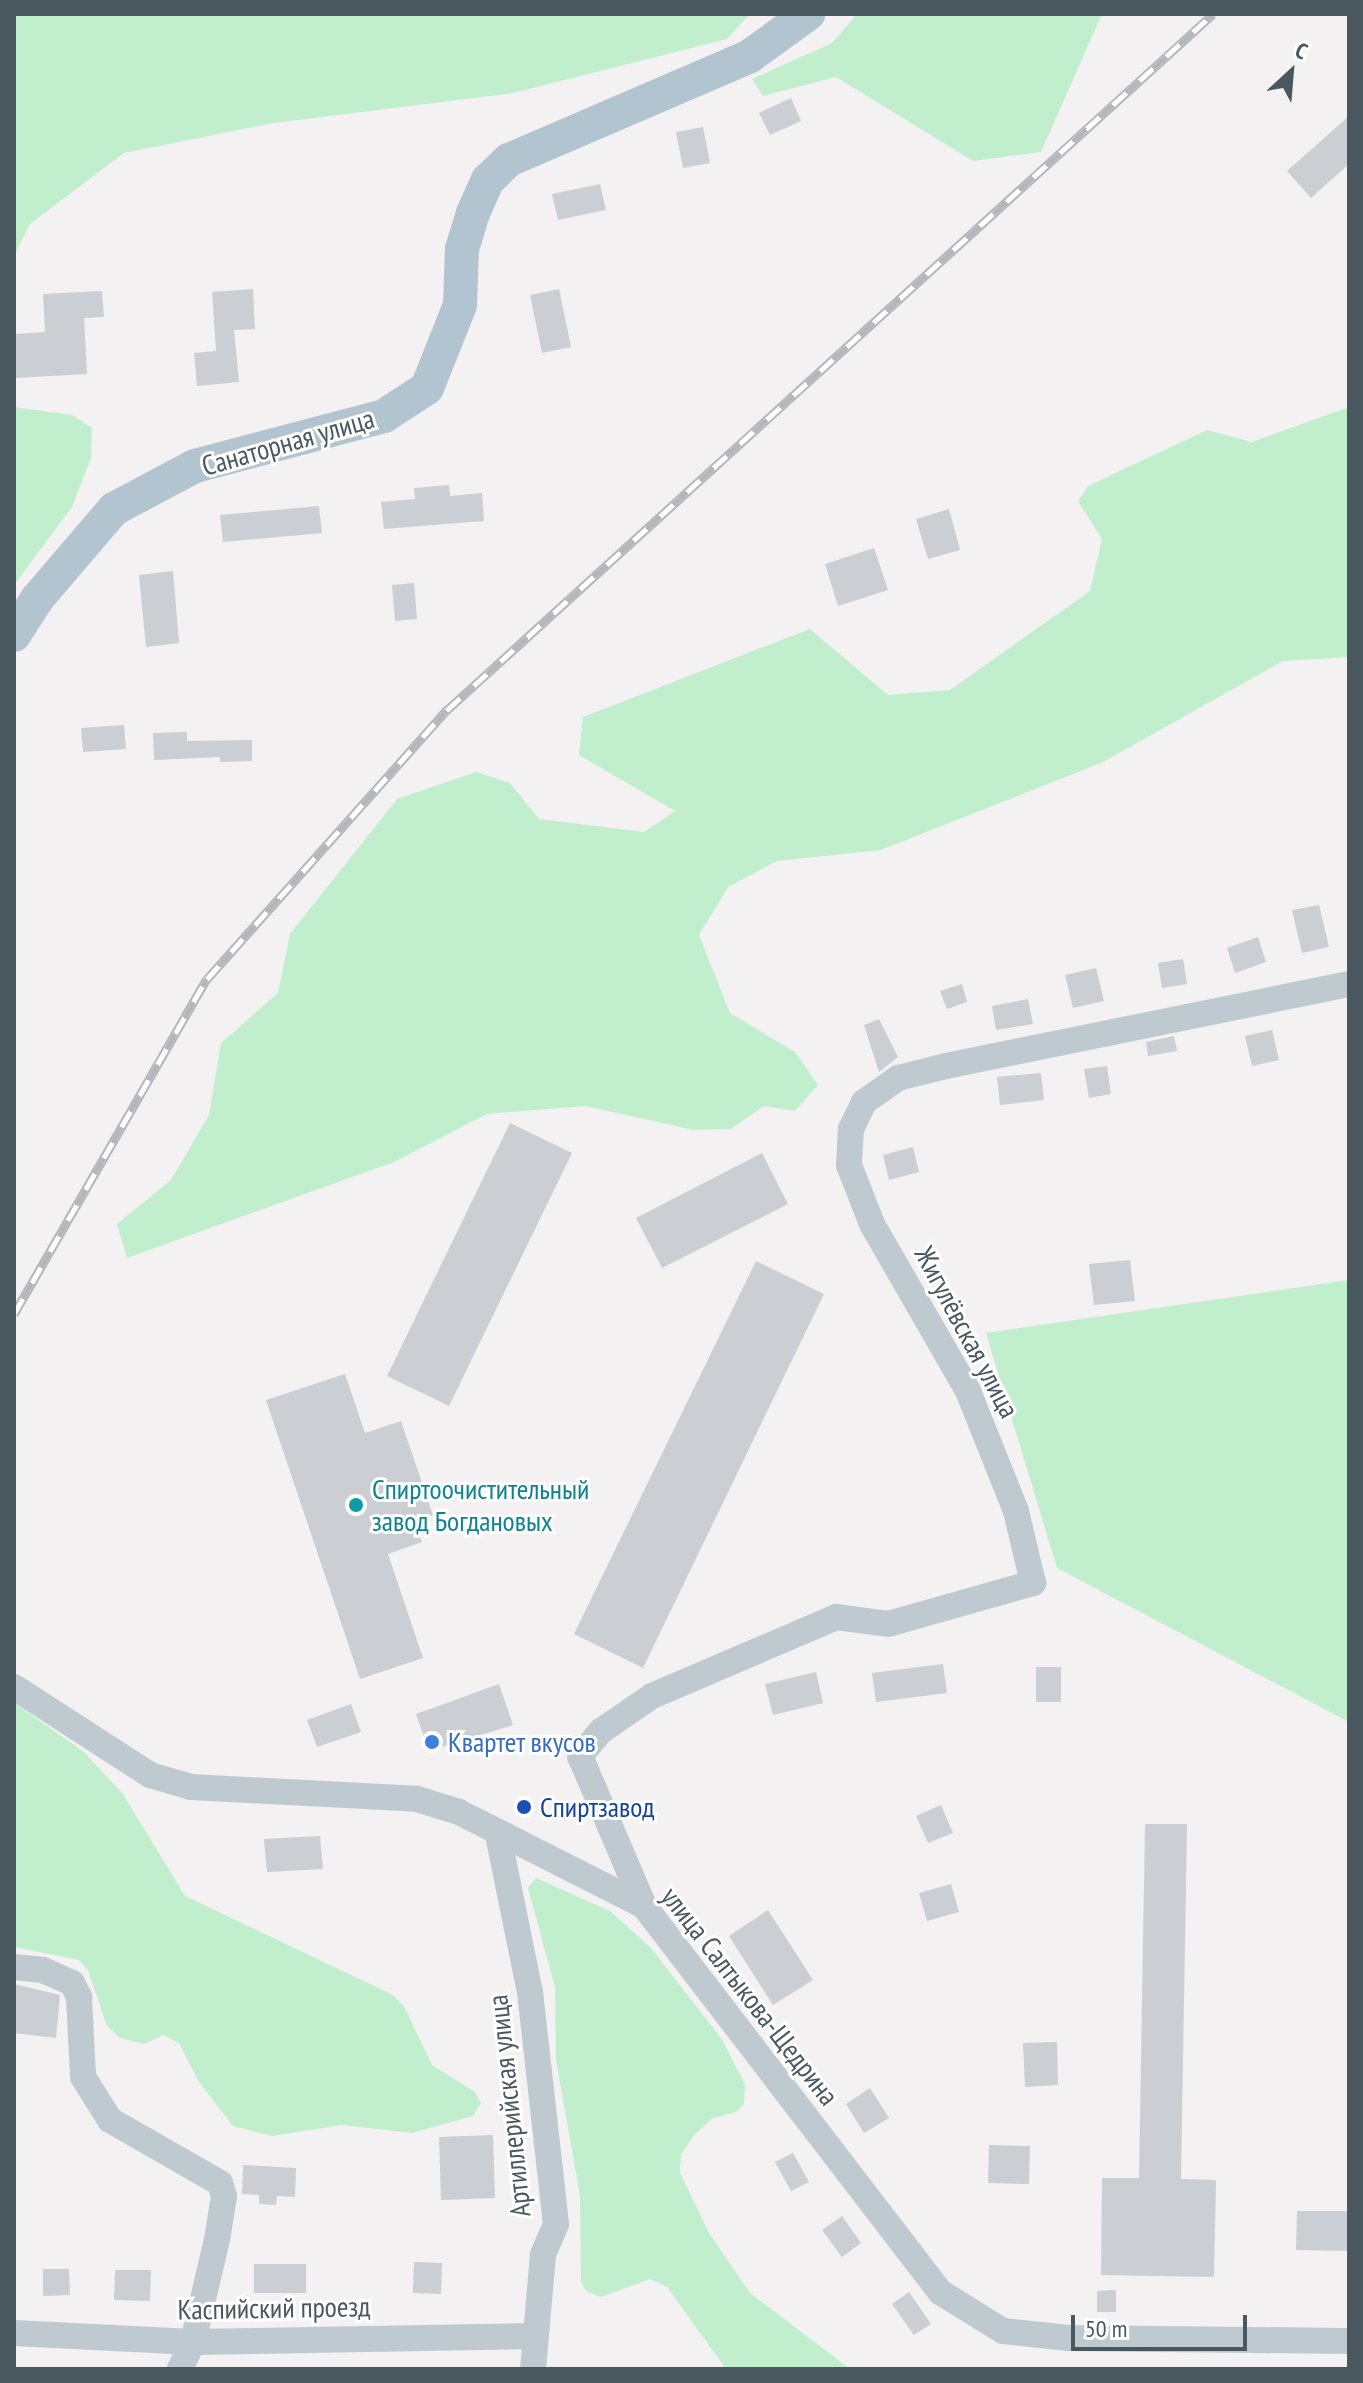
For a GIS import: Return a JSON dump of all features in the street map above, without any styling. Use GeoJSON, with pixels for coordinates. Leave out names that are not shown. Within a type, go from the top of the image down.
{"type":"FeatureCollection","features":[{"type":"Feature","properties":{"kind":"main road","name":"Санаторная улица"},"geometry":{"type":"LineString","coordinates":[[14,635],[37,599],[114,509],[195,466],[384,416],[427,388],[460,305],[462,249],[473,213],[488,180],[509,160],[750,56],[808,14]]}},
{"type":"Feature","properties":{"kind":"street","name":"Жигулёвская улица"},"geometry":{"type":"LineString","coordinates":[[644,1906],[580,1756],[601,1731],[652,1696],[836,1617],[888,1624],[989,1599],[1033,1583],[1016,1511],[968,1391],[872,1224],[849,1165],[851,1129],[864,1102],[898,1078],[946,1066],[1349,984]]}},
{"type":"Feature","properties":{"kind":"street","name":"улица Салтыкова-Щедрина"},"geometry":{"type":"LineString","coordinates":[[14,1687],[150,1775],[191,1787],[417,1799],[459,1812],[498,1835],[644,1906],[940,2292],[970,2314],[1003,2331],[1069,2338],[1349,2341]]}},
{"type":"Feature","properties":{"kind":"street","name":"Артиллерийская улица"},"geometry":{"type":"LineString","coordinates":[[498,1835],[530,1992],[556,2224],[543,2255],[533,2369]]}},
{"type":"Feature","properties":{"kind":"street"},"geometry":{"type":"LineString","coordinates":[[14,1967],[43,1970],[72,1983],[79,1997],[83,2077],[110,2120],[220,2183],[224,2196],[218,2235],[193,2342],[180,2369]]}},
{"type":"Feature","properties":{"kind":"street","name":"Каспийский проезд"},"geometry":{"type":"LineString","coordinates":[[14,2333],[193,2342],[534,2336]]}},
{"type":"Feature","properties":{"kind":"green space"},"geometry":{"type":"Polygon","coordinates":[[[14,14],[750,14],[727,39],[513,93],[274,123],[124,153],[30,224],[14,256],[14,14]]]}},
{"type":"Feature","properties":{"kind":"green space"},"geometry":{"type":"Polygon","coordinates":[[[857,14],[1102,14],[1041,152],[973,161],[836,77],[763,96],[752,79],[832,43],[857,14]]]}},
{"type":"Feature","properties":{"kind":"green space"},"geometry":{"type":"Polygon","coordinates":[[[14,407],[72,415],[92,428],[91,458],[72,507],[14,585],[14,407]]]}},
{"type":"Feature","properties":{"kind":"green space"},"geometry":{"type":"Polygon","coordinates":[[[1349,407],[1349,657],[1283,661],[1101,763],[881,850],[777,861],[728,887],[699,935],[730,1013],[795,1052],[818,1085],[795,1111],[764,1106],[731,1129],[694,1130],[585,1106],[487,1114],[394,1162],[127,1258],[117,1224],[171,1180],[209,1115],[221,1043],[278,993],[290,934],[397,799],[476,772],[510,783],[539,819],[644,832],[675,811],[579,755],[583,717],[810,629],[888,695],[950,690],[1090,591],[1102,539],[1078,501],[1088,486],[1207,430],[1252,442],[1349,407]]]}},
{"type":"Feature","properties":{"kind":"green space"},"geometry":{"type":"Polygon","coordinates":[[[1349,1280],[1349,1722],[1057,1568],[986,1333],[1349,1280]]]}},
{"type":"Feature","properties":{"kind":"green space"},"geometry":{"type":"Polygon","coordinates":[[[14,1703],[83,1751],[123,1794],[185,1896],[393,1995],[404,2006],[432,2065],[475,2092],[481,2103],[473,2116],[412,2133],[342,2125],[272,2136],[233,2126],[199,2082],[179,2043],[164,2035],[144,2044],[120,2038],[107,2026],[88,1970],[79,1960],[14,1947],[14,1703]]]}},
{"type":"Feature","properties":{"kind":"green space"},"geometry":{"type":"Polygon","coordinates":[[[536,1878],[610,1911],[651,1948],[721,2038],[745,2084],[744,2104],[736,2112],[713,2118],[695,2134],[681,2154],[680,2173],[709,2233],[750,2293],[850,2369],[726,2369],[667,2287],[650,2279],[601,2297],[586,2291],[581,2281],[580,2196],[556,2060],[555,1987],[528,1888],[536,1878]]]}},
{"type":"Feature","properties":{"kind":"building"},"geometry":{"type":"Polygon","coordinates":[[[791,98],[801,121],[770,135],[759,113],[791,98]]]}},
{"type":"Feature","properties":{"kind":"building"},"geometry":{"type":"Polygon","coordinates":[[[1349,116],[1349,164],[1311,198],[1287,171],[1349,116]]]}},
{"type":"Feature","properties":{"kind":"building"},"geometry":{"type":"Polygon","coordinates":[[[703,127],[710,163],[683,168],[676,132],[703,127]]]}},
{"type":"Feature","properties":{"kind":"building"},"geometry":{"type":"Polygon","coordinates":[[[600,184],[606,210],[558,220],[552,194],[600,184]]]}},
{"type":"Feature","properties":{"kind":"building"},"geometry":{"type":"Polygon","coordinates":[[[253,289],[255,329],[234,330],[239,382],[197,386],[194,353],[216,351],[212,292],[253,289]]]}},
{"type":"Feature","properties":{"kind":"building"},"geometry":{"type":"Polygon","coordinates":[[[559,289],[571,347],[542,353],[530,295],[559,289]]]}},
{"type":"Feature","properties":{"kind":"building"},"geometry":{"type":"Polygon","coordinates":[[[102,291],[104,317],[84,318],[87,374],[15,378],[14,334],[45,332],[43,294],[102,291]]]}},
{"type":"Feature","properties":{"kind":"building"},"geometry":{"type":"Polygon","coordinates":[[[449,485],[450,496],[482,493],[484,521],[384,529],[381,502],[415,499],[414,488],[449,485]]]}},
{"type":"Feature","properties":{"kind":"building"},"geometry":{"type":"Polygon","coordinates":[[[319,506],[322,533],[223,542],[220,515],[319,506]]]}},
{"type":"Feature","properties":{"kind":"building"},"geometry":{"type":"Polygon","coordinates":[[[949,509],[960,550],[928,559],[916,519],[949,509]]]}},
{"type":"Feature","properties":{"kind":"building"},"geometry":{"type":"Polygon","coordinates":[[[874,548],[888,590],[838,606],[825,564],[874,548]]]}},
{"type":"Feature","properties":{"kind":"building"},"geometry":{"type":"Polygon","coordinates":[[[173,571],[179,643],[146,647],[139,575],[173,571]]]}},
{"type":"Feature","properties":{"kind":"building"},"geometry":{"type":"Polygon","coordinates":[[[414,583],[417,619],[395,621],[392,585],[414,583]]]}},
{"type":"Feature","properties":{"kind":"building"},"geometry":{"type":"Polygon","coordinates":[[[124,725],[126,749],[83,752],[81,728],[124,725]]]}},
{"type":"Feature","properties":{"kind":"building"},"geometry":{"type":"Polygon","coordinates":[[[187,732],[187,741],[252,740],[252,761],[220,762],[220,757],[154,760],[153,733],[187,732]]]}},
{"type":"Feature","properties":{"kind":"building"},"geometry":{"type":"Polygon","coordinates":[[[1319,905],[1329,947],[1302,953],[1292,910],[1319,905]]]}},
{"type":"Feature","properties":{"kind":"building"},"geometry":{"type":"Polygon","coordinates":[[[1258,937],[1266,962],[1235,973],[1227,948],[1258,937]]]}},
{"type":"Feature","properties":{"kind":"building"},"geometry":{"type":"Polygon","coordinates":[[[1183,959],[1187,984],[1162,988],[1158,963],[1183,959]]]}},
{"type":"Feature","properties":{"kind":"building"},"geometry":{"type":"Polygon","coordinates":[[[1096,968],[1104,1001],[1073,1008],[1065,975],[1096,968]]]}},
{"type":"Feature","properties":{"kind":"building"},"geometry":{"type":"Polygon","coordinates":[[[962,984],[967,1002],[947,1009],[940,991],[962,984]]]}},
{"type":"Feature","properties":{"kind":"building"},"geometry":{"type":"Polygon","coordinates":[[[1028,999],[1033,1024],[996,1030],[992,1006],[1028,999]]]}},
{"type":"Feature","properties":{"kind":"building"},"geometry":{"type":"Polygon","coordinates":[[[879,1019],[898,1057],[879,1072],[864,1025],[879,1019]]]}},
{"type":"Feature","properties":{"kind":"building"},"geometry":{"type":"Polygon","coordinates":[[[1272,1030],[1279,1060],[1252,1066],[1245,1036],[1272,1030]]]}},
{"type":"Feature","properties":{"kind":"building"},"geometry":{"type":"Polygon","coordinates":[[[1174,1036],[1177,1051],[1148,1056],[1146,1042],[1174,1036]]]}},
{"type":"Feature","properties":{"kind":"building"},"geometry":{"type":"Polygon","coordinates":[[[1107,1066],[1111,1094],[1089,1098],[1084,1069],[1107,1066]]]}},
{"type":"Feature","properties":{"kind":"building"},"geometry":{"type":"Polygon","coordinates":[[[1041,1073],[1044,1100],[1000,1105],[997,1077],[1041,1073]]]}},
{"type":"Feature","properties":{"kind":"building"},"geometry":{"type":"Polygon","coordinates":[[[510,1123],[572,1153],[449,1406],[387,1376],[510,1123]]]}},
{"type":"Feature","properties":{"kind":"building"},"geometry":{"type":"Polygon","coordinates":[[[913,1147],[919,1172],[889,1180],[883,1155],[913,1147]]]}},
{"type":"Feature","properties":{"kind":"building"},"geometry":{"type":"Polygon","coordinates":[[[762,1153],[788,1204],[662,1268],[636,1218],[762,1153]]]}},
{"type":"Feature","properties":{"kind":"building"},"geometry":{"type":"Polygon","coordinates":[[[1130,1260],[1135,1301],[1094,1305],[1089,1264],[1130,1260]]]}},
{"type":"Feature","properties":{"kind":"building"},"geometry":{"type":"Polygon","coordinates":[[[756,1261],[824,1294],[643,1668],[574,1634],[756,1261]]]}},
{"type":"Feature","properties":{"kind":"building"},"geometry":{"type":"Polygon","coordinates":[[[345,1374],[365,1433],[401,1421],[433,1515],[415,1521],[422,1542],[388,1554],[423,1658],[360,1679],[266,1400],[345,1374]]]}},
{"type":"Feature","properties":{"kind":"building"},"geometry":{"type":"Polygon","coordinates":[[[943,1664],[947,1693],[876,1702],[872,1673],[943,1664]]]}},
{"type":"Feature","properties":{"kind":"building"},"geometry":{"type":"Polygon","coordinates":[[[1036,1667],[1061,1667],[1061,1702],[1036,1702],[1036,1667]]]}},
{"type":"Feature","properties":{"kind":"building"},"geometry":{"type":"Polygon","coordinates":[[[816,1672],[823,1703],[773,1715],[765,1684],[816,1672]]]}},
{"type":"Feature","properties":{"kind":"building"},"geometry":{"type":"Polygon","coordinates":[[[499,1684],[513,1725],[429,1751],[416,1714],[499,1684]]]}},
{"type":"Feature","properties":{"kind":"building"},"geometry":{"type":"Polygon","coordinates":[[[351,1704],[361,1732],[317,1747],[307,1720],[351,1704]]]}},
{"type":"Feature","properties":{"kind":"building"},"geometry":{"type":"Polygon","coordinates":[[[941,1805],[953,1833],[928,1843],[916,1816],[941,1805]]]}},
{"type":"Feature","properties":{"kind":"building"},"geometry":{"type":"Polygon","coordinates":[[[1145,1824],[1187,1824],[1181,2179],[1216,2180],[1214,2277],[1101,2275],[1102,2178],[1139,2178],[1145,1824]]]}},
{"type":"Feature","properties":{"kind":"building"},"geometry":{"type":"Polygon","coordinates":[[[320,1836],[323,1869],[267,1872],[264,1839],[320,1836]]]}},
{"type":"Feature","properties":{"kind":"building"},"geometry":{"type":"Polygon","coordinates":[[[951,1884],[959,1912],[927,1921],[919,1893],[951,1884]]]}},
{"type":"Feature","properties":{"kind":"building"},"geometry":{"type":"Polygon","coordinates":[[[768,1910],[813,1980],[773,2005],[729,1936],[768,1910]]]}},
{"type":"Feature","properties":{"kind":"building"},"geometry":{"type":"Polygon","coordinates":[[[14,1984],[60,1995],[56,2038],[14,2033],[14,1984]]]}},
{"type":"Feature","properties":{"kind":"building"},"geometry":{"type":"Polygon","coordinates":[[[1057,2042],[1058,2085],[1025,2087],[1023,2043],[1057,2042]]]}},
{"type":"Feature","properties":{"kind":"building"},"geometry":{"type":"Polygon","coordinates":[[[870,2088],[889,2118],[864,2133],[846,2104],[870,2088]]]}},
{"type":"Feature","properties":{"kind":"building"},"geometry":{"type":"Polygon","coordinates":[[[493,2135],[495,2198],[441,2200],[439,2137],[493,2135]]]}},
{"type":"Feature","properties":{"kind":"building"},"geometry":{"type":"Polygon","coordinates":[[[989,2145],[1030,2146],[1029,2184],[988,2183],[989,2145]]]}},
{"type":"Feature","properties":{"kind":"building"},"geometry":{"type":"Polygon","coordinates":[[[793,2153],[809,2182],[791,2191],[775,2162],[793,2153]]]}},
{"type":"Feature","properties":{"kind":"building"},"geometry":{"type":"Polygon","coordinates":[[[243,2165],[296,2168],[295,2197],[277,2196],[276,2205],[259,2204],[259,2195],[242,2194],[243,2165]]]}},
{"type":"Feature","properties":{"kind":"building"},"geometry":{"type":"Polygon","coordinates":[[[1297,2211],[1349,2211],[1349,2251],[1296,2250],[1297,2211]]]}},
{"type":"Feature","properties":{"kind":"building"},"geometry":{"type":"Polygon","coordinates":[[[842,2216],[861,2243],[842,2257],[822,2230],[842,2216]]]}},
{"type":"Feature","properties":{"kind":"building"},"geometry":{"type":"Polygon","coordinates":[[[414,2262],[442,2263],[441,2294],[413,2293],[414,2262]]]}},
{"type":"Feature","properties":{"kind":"building"},"geometry":{"type":"Polygon","coordinates":[[[254,2264],[306,2264],[306,2293],[254,2293],[254,2264]]]}},
{"type":"Feature","properties":{"kind":"building"},"geometry":{"type":"Polygon","coordinates":[[[43,2269],[69,2269],[70,2295],[43,2296],[43,2269]]]}},
{"type":"Feature","properties":{"kind":"building"},"geometry":{"type":"Polygon","coordinates":[[[115,2270],[151,2270],[150,2301],[114,2300],[115,2270]]]}},
{"type":"Feature","properties":{"kind":"building"},"geometry":{"type":"Polygon","coordinates":[[[1116,2290],[1116,2312],[1097,2312],[1097,2291],[1116,2290]]]}},
{"type":"Feature","properties":{"kind":"building"},"geometry":{"type":"Polygon","coordinates":[[[909,2292],[931,2324],[914,2335],[892,2304],[909,2292]]]}},
{"type":"Feature","properties":{"kind":"railway"},"geometry":{"type":"LineString","coordinates":[[14,1314],[207,979],[447,710],[1213,14]]}},
{"type":"Feature","properties":{"kind":"place","name":"Спиртоочистительный завод Богдановых"},"geometry":{"type":"Point","coordinates":[356,1505]}},
{"type":"Feature","properties":{"kind":"place","name":"Квартет вкусов"},"geometry":{"type":"Point","coordinates":[432,1742]}},
{"type":"Feature","properties":{"kind":"place","name":"Спиртзавод"},"geometry":{"type":"Point","coordinates":[524,1807]}}]}
